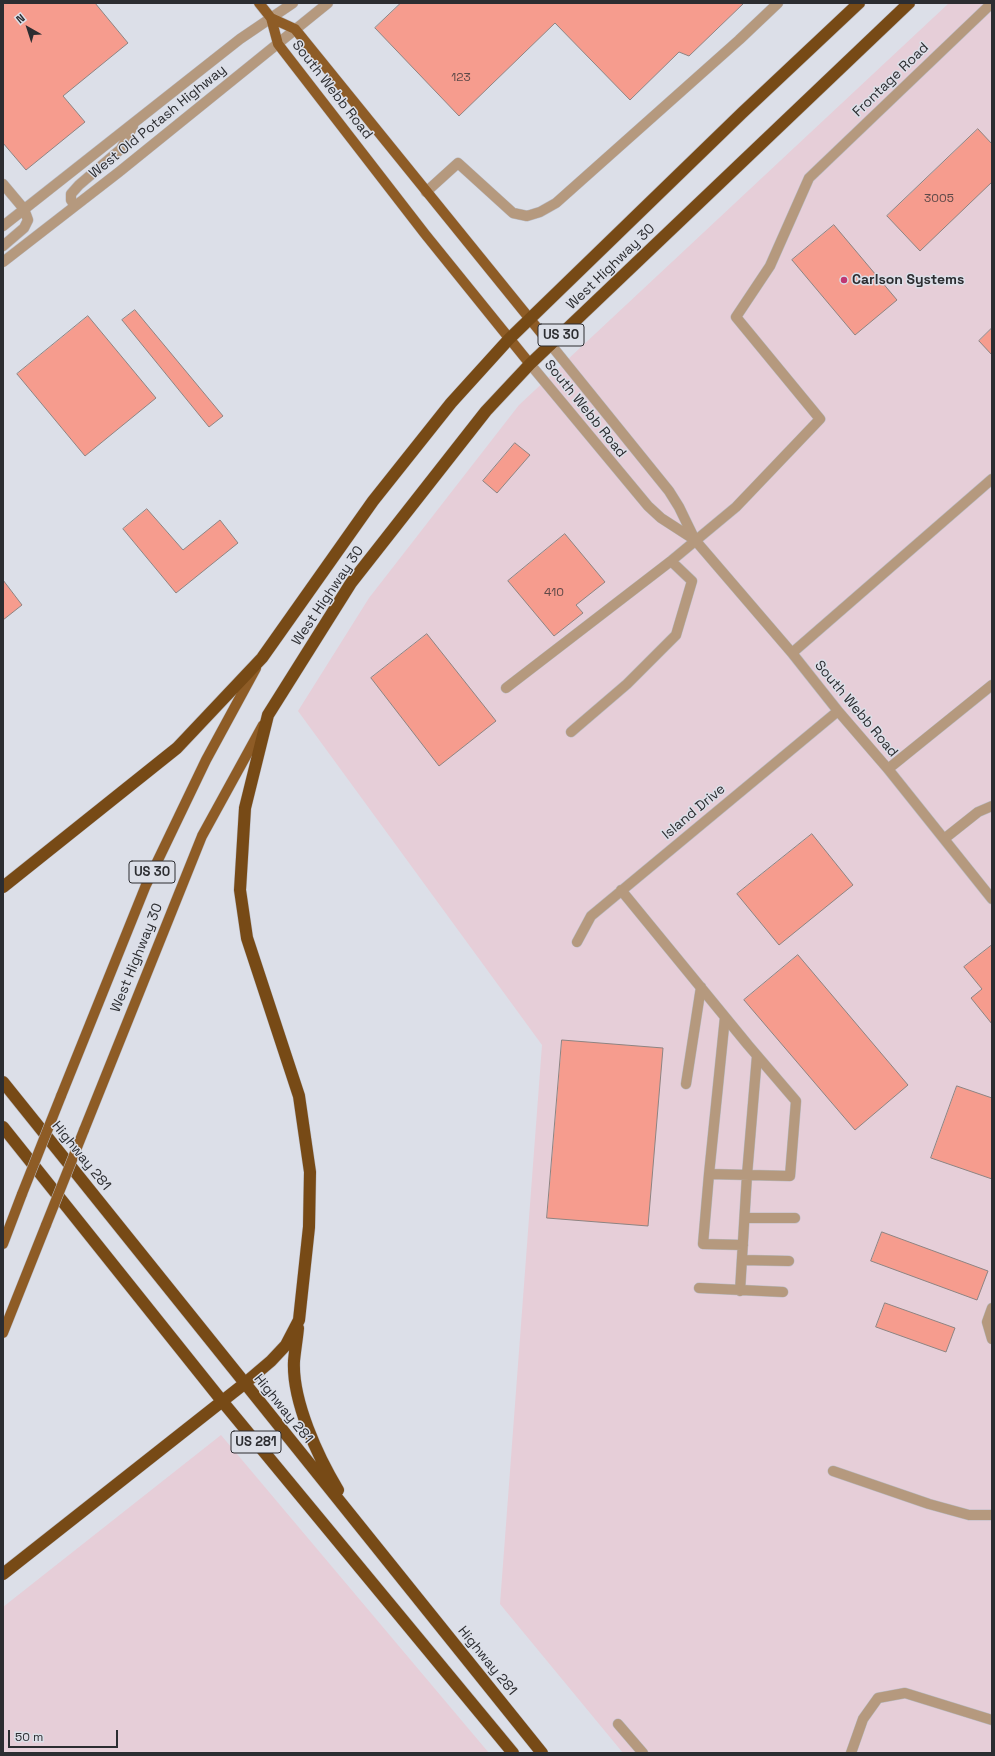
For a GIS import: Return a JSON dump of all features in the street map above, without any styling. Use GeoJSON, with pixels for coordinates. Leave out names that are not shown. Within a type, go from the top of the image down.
{"type":"FeatureCollection","features":[{"type":"Feature","properties":{"kind":"highway","name":"West Highway 30"},"geometry":{"type":"LineString","coordinates":[[262,658],[373,501],[451,403],[509,339],[742,113],[859,3]]}},
{"type":"Feature","properties":{"kind":"highway","name":"West Highway 30"},"geometry":{"type":"LineString","coordinates":[[268,715],[351,583],[486,411],[530,364],[909,3]]}},
{"type":"Feature","properties":{"kind":"highway"},"geometry":{"type":"LineString","coordinates":[[3,887],[177,748],[262,658]]}},
{"type":"Feature","properties":{"kind":"highway"},"geometry":{"type":"LineString","coordinates":[[268,715],[245,808],[240,890],[247,938],[299,1096],[310,1172],[310,1227],[294,1362],[297,1393],[315,1448],[326,1471],[362,1530]]}},
{"type":"Feature","properties":{"kind":"highway"},"geometry":{"type":"LineString","coordinates":[[3,884],[19,874]]}},
{"type":"Feature","properties":{"kind":"highway","name":"Highway 281"},"geometry":{"type":"LineString","coordinates":[[3,1082],[244,1384],[542,1753]]}},
{"type":"Feature","properties":{"kind":"highway","name":"US 281"},"geometry":{"type":"LineString","coordinates":[[3,1127],[222,1401],[513,1753]]}},
{"type":"Feature","properties":{"kind":"highway"},"geometry":{"type":"LineString","coordinates":[[3,1574],[271,1362],[286,1346],[299,1320]]}},
{"type":"Feature","properties":{"kind":"main road"},"geometry":{"type":"LineString","coordinates":[[259,3],[271,18]]}},
{"type":"Feature","properties":{"kind":"main road","name":"South Webb Road"},"geometry":{"type":"LineString","coordinates":[[271,18],[296,29],[551,345]]}},
{"type":"Feature","properties":{"kind":"main road","name":"South Webb Road"},"geometry":{"type":"LineString","coordinates":[[271,18],[278,44],[425,234],[530,364]]}},
{"type":"Feature","properties":{"kind":"main road","name":"West Highway 30"},"geometry":{"type":"LineString","coordinates":[[3,1244],[146,885],[206,760],[262,658]]}},
{"type":"Feature","properties":{"kind":"main road","name":"West Highway 30"},"geometry":{"type":"LineString","coordinates":[[3,1333],[202,836],[268,715]]}},
{"type":"Feature","properties":{"kind":"street","name":"West Old Potash Highway"},"geometry":{"type":"LineString","coordinates":[[3,226],[240,39],[293,3]]}},
{"type":"Feature","properties":{"kind":"street","name":"West Old Potash Highway"},"geometry":{"type":"LineString","coordinates":[[3,262],[328,3]]}},
{"type":"Feature","properties":{"kind":"street"},"geometry":{"type":"LineString","coordinates":[[426,192],[458,164],[513,213],[527,216],[540,212],[556,203],[739,40],[778,3]]}},
{"type":"Feature","properties":{"kind":"street","name":"Frontage Road"},"geometry":{"type":"LineString","coordinates":[[695,540],[736,507],[820,419],[736,317],[770,266],[809,178],[992,3]]}},
{"type":"Feature","properties":{"kind":"street"},"geometry":{"type":"LineString","coordinates":[[75,206],[71,200],[71,194],[79,185],[121,149],[135,122]]}},
{"type":"Feature","properties":{"kind":"street"},"geometry":{"type":"LineString","coordinates":[[3,184],[24,209],[28,220],[24,228],[3,246]]}},
{"type":"Feature","properties":{"kind":"street","name":"South Webb Road"},"geometry":{"type":"LineString","coordinates":[[551,345],[669,491],[679,507],[695,540],[792,653],[992,898]]}},
{"type":"Feature","properties":{"kind":"street","name":"South Webb Road"},"geometry":{"type":"LineString","coordinates":[[530,364],[648,506],[661,518],[695,540]]}},
{"type":"Feature","properties":{"kind":"street"},"geometry":{"type":"LineString","coordinates":[[792,653],[992,479]]}},
{"type":"Feature","properties":{"kind":"street"},"geometry":{"type":"LineString","coordinates":[[506,688],[671,561],[695,540]]}},
{"type":"Feature","properties":{"kind":"street"},"geometry":{"type":"LineString","coordinates":[[570,732],[628,684],[676,635],[692,580],[671,561]]}},
{"type":"Feature","properties":{"kind":"street"},"geometry":{"type":"LineString","coordinates":[[888,769],[992,684]]}},
{"type":"Feature","properties":{"kind":"street","name":"Island Drive"},"geometry":{"type":"LineString","coordinates":[[577,942],[590,916],[838,711]]}},
{"type":"Feature","properties":{"kind":"street"},"geometry":{"type":"LineString","coordinates":[[944,839],[978,812],[992,806]]}},
{"type":"Feature","properties":{"kind":"street"},"geometry":{"type":"LineString","coordinates":[[622,890],[757,1056],[796,1101],[790,1176],[708,1174]]}},
{"type":"Feature","properties":{"kind":"street"},"geometry":{"type":"LineString","coordinates":[[686,1084],[701,987]]}},
{"type":"Feature","properties":{"kind":"street"},"geometry":{"type":"LineString","coordinates":[[725,1017],[708,1174],[703,1244],[743,1245]]}},
{"type":"Feature","properties":{"kind":"street"},"geometry":{"type":"LineString","coordinates":[[740,1291],[747,1175],[757,1056]]}},
{"type":"Feature","properties":{"kind":"street"},"geometry":{"type":"LineString","coordinates":[[744,1218],[795,1218]]}},
{"type":"Feature","properties":{"kind":"street"},"geometry":{"type":"LineString","coordinates":[[742,1260],[790,1262]]}},
{"type":"Feature","properties":{"kind":"street"},"geometry":{"type":"LineString","coordinates":[[699,1288],[783,1292]]}},
{"type":"Feature","properties":{"kind":"street"},"geometry":{"type":"LineString","coordinates":[[992,1308],[987,1322],[992,1339]]}},
{"type":"Feature","properties":{"kind":"street"},"geometry":{"type":"LineString","coordinates":[[833,1471],[929,1504],[969,1515],[992,1516]]}},
{"type":"Feature","properties":{"kind":"street"},"geometry":{"type":"LineString","coordinates":[[851,1753],[863,1718],[878,1698],[905,1693],[992,1720]]}},
{"type":"Feature","properties":{"kind":"street"},"geometry":{"type":"LineString","coordinates":[[618,1724],[643,1753]]}},
{"type":"Feature","properties":{"kind":"shaded area"},"geometry":{"type":"Polygon","coordinates":[[[949,3],[992,3],[992,1753],[623,1753],[500,1604],[542,1045],[298,711],[369,598],[519,405],[949,3]]]}},
{"type":"Feature","properties":{"kind":"shaded area"},"geometry":{"type":"Polygon","coordinates":[[[221,1435],[489,1753],[3,1753],[3,1607],[221,1435]]]}},
{"type":"Feature","properties":{"kind":"building"},"geometry":{"type":"Polygon","coordinates":[[[3,3],[95,3],[128,43],[63,96],[85,122],[26,170],[3,143],[3,3]]]}},
{"type":"Feature","properties":{"kind":"building"},"geometry":{"type":"Polygon","coordinates":[[[401,3],[744,3],[689,56],[679,52],[630,100],[555,23],[459,116],[375,28],[401,3]]]}},
{"type":"Feature","properties":{"kind":"building"},"geometry":{"type":"Polygon","coordinates":[[[978,129],[992,144],[992,182],[920,251],[887,216],[978,129]]]}},
{"type":"Feature","properties":{"kind":"building","name":"Carlson Systems"},"geometry":{"type":"Polygon","coordinates":[[[834,225],[897,300],[855,335],[792,260],[834,225]]]}},
{"type":"Feature","properties":{"kind":"building"},"geometry":{"type":"Polygon","coordinates":[[[135,310],[223,416],[209,427],[122,320],[135,310]]]}},
{"type":"Feature","properties":{"kind":"building"},"geometry":{"type":"Polygon","coordinates":[[[88,316],[156,398],[85,456],[17,374],[88,316]]]}},
{"type":"Feature","properties":{"kind":"building"},"geometry":{"type":"Polygon","coordinates":[[[992,328],[992,355],[979,341],[992,328]]]}},
{"type":"Feature","properties":{"kind":"building"},"geometry":{"type":"Polygon","coordinates":[[[515,443],[530,455],[497,493],[483,481],[515,443]]]}},
{"type":"Feature","properties":{"kind":"building"},"geometry":{"type":"Polygon","coordinates":[[[147,509],[183,550],[220,520],[238,543],[176,593],[123,529],[147,509]]]}},
{"type":"Feature","properties":{"kind":"building"},"geometry":{"type":"Polygon","coordinates":[[[565,534],[605,582],[576,605],[583,613],[554,636],[508,581],[565,534]]]}},
{"type":"Feature","properties":{"kind":"building"},"geometry":{"type":"Polygon","coordinates":[[[3,580],[22,605],[3,620],[3,580]]]}},
{"type":"Feature","properties":{"kind":"building"},"geometry":{"type":"Polygon","coordinates":[[[427,634],[496,721],[439,766],[371,678],[427,634]]]}},
{"type":"Feature","properties":{"kind":"building"},"geometry":{"type":"Polygon","coordinates":[[[812,834],[853,885],[779,945],[737,894],[812,834]]]}},
{"type":"Feature","properties":{"kind":"building"},"geometry":{"type":"Polygon","coordinates":[[[992,945],[992,1024],[971,998],[982,989],[964,967],[992,945]]]}},
{"type":"Feature","properties":{"kind":"building"},"geometry":{"type":"Polygon","coordinates":[[[798,955],[908,1085],[855,1130],[744,1000],[798,955]]]}},
{"type":"Feature","properties":{"kind":"building"},"geometry":{"type":"Polygon","coordinates":[[[562,1040],[663,1048],[648,1226],[547,1218],[562,1040]]]}},
{"type":"Feature","properties":{"kind":"building"},"geometry":{"type":"Polygon","coordinates":[[[957,1086],[992,1098],[992,1179],[931,1158],[957,1086]]]}},
{"type":"Feature","properties":{"kind":"building"},"geometry":{"type":"Polygon","coordinates":[[[882,1232],[988,1271],[977,1300],[871,1261],[882,1232]]]}},
{"type":"Feature","properties":{"kind":"building"},"geometry":{"type":"Polygon","coordinates":[[[885,1303],[955,1328],[946,1352],[876,1327],[885,1303]]]}},
{"type":"Feature","properties":{"kind":"place","name":"Carlson Systems"},"geometry":{"type":"Point","coordinates":[844,280]}}]}
